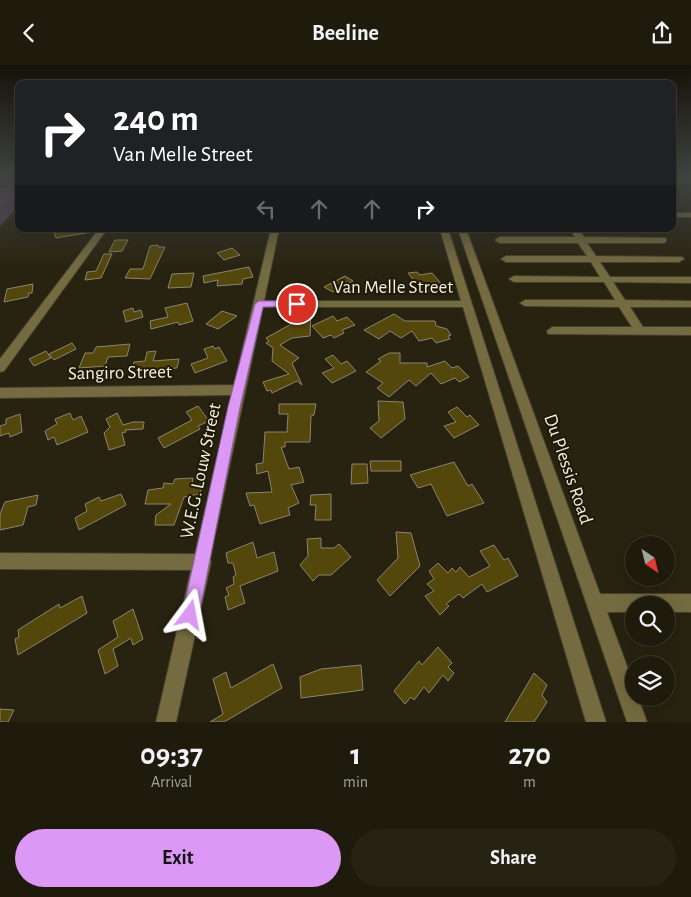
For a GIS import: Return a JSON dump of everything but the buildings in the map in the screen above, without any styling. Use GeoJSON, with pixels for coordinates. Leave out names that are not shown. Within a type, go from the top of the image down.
{"type":"FeatureCollection","features":[{"type":"Feature","properties":{"kind":"street"},"geometry":{"type":"LineString","coordinates":[[676,215],[691,215]]}},
{"type":"Feature","properties":{"kind":"street"},"geometry":{"type":"LineString","coordinates":[[0,368],[101,232]]}},
{"type":"Feature","properties":{"kind":"street","name":"W.E.G. Louw Street"},"geometry":{"type":"LineString","coordinates":[[166,722],[203,562],[274,232]]}},
{"type":"Feature","properties":{"kind":"street"},"geometry":{"type":"LineString","coordinates":[[445,232],[596,722]]}},
{"type":"Feature","properties":{"kind":"street","name":"Du Plessis Road"},"geometry":{"type":"LineString","coordinates":[[463,232],[637,722]]}},
{"type":"Feature","properties":{"kind":"street"},"geometry":{"type":"LineString","coordinates":[[576,232],[640,331]]}},
{"type":"Feature","properties":{"kind":"street"},"geometry":{"type":"LineString","coordinates":[[499,240],[663,240]]}},
{"type":"Feature","properties":{"kind":"street"},"geometry":{"type":"LineString","coordinates":[[506,259],[679,259]]}},
{"type":"Feature","properties":{"kind":"street"},"geometry":{"type":"LineString","coordinates":[[514,279],[691,280]]}},
{"type":"Feature","properties":{"kind":"street"},"geometry":{"type":"LineString","coordinates":[[525,303],[691,304]]}},
{"type":"Feature","properties":{"kind":"street","name":"Van Melle Street"},"geometry":{"type":"LineString","coordinates":[[259,304],[466,304]]}},
{"type":"Feature","properties":{"kind":"street"},"geometry":{"type":"LineString","coordinates":[[552,331],[691,331]]}},
{"type":"Feature","properties":{"kind":"street","name":"Sangiro Street"},"geometry":{"type":"LineString","coordinates":[[0,393],[240,390]]}},
{"type":"Feature","properties":{"kind":"street"},"geometry":{"type":"LineString","coordinates":[[0,561],[203,562]]}},
{"type":"Feature","properties":{"kind":"street"},"geometry":{"type":"LineString","coordinates":[[595,603],[691,603]]}},
{"type":"Feature","properties":{"kind":"shaded area"},"geometry":{"type":"Polygon","coordinates":[[[0,208],[15,208],[15,210],[0,226],[0,208]]]}},
{"type":"Feature","properties":{"kind":"route"},"geometry":{"type":"LineString","coordinates":[[190,615],[203,562],[234,407],[240,390],[259,304],[297,304]]}}]}
